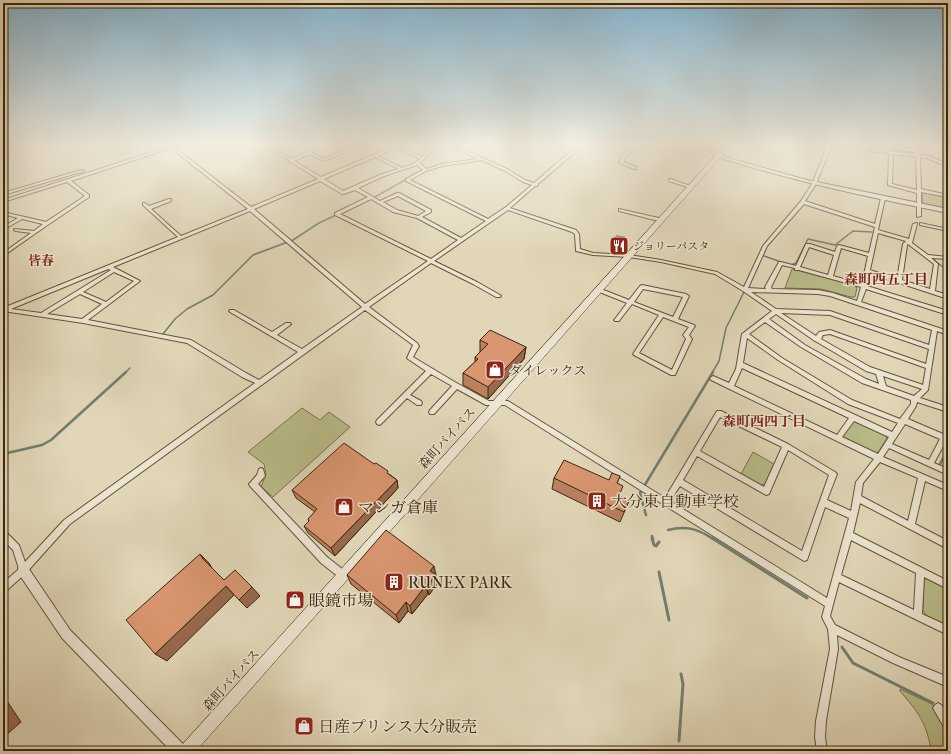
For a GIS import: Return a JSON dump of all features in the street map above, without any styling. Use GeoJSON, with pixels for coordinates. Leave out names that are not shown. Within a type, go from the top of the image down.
{"type":"FeatureCollection","features":[{"type":"Feature","properties":{"kind":"main road","name":"森町バイパス"},"geometry":{"type":"LineString","coordinates":[[186,751],[628,256],[699,179]]}},
{"type":"Feature","properties":{"kind":"street"},"geometry":{"type":"LineString","coordinates":[[3,194],[53,179]]}},
{"type":"Feature","properties":{"kind":"street"},"geometry":{"type":"LineString","coordinates":[[3,201],[73,179]]}},
{"type":"Feature","properties":{"kind":"street"},"geometry":{"type":"LineString","coordinates":[[213,179],[365,307],[415,344],[416,346],[410,358],[456,386],[490,404],[506,403],[829,604]]}},
{"type":"Feature","properties":{"kind":"street"},"geometry":{"type":"LineString","coordinates":[[4,310],[321,180],[343,193],[377,179]]}},
{"type":"Feature","properties":{"kind":"street"},"geometry":{"type":"LineString","coordinates":[[408,179],[407,180],[489,221]]}},
{"type":"Feature","properties":{"kind":"street"},"geometry":{"type":"LineString","coordinates":[[521,179],[536,185]]}},
{"type":"Feature","properties":{"kind":"street"},"geometry":{"type":"LineString","coordinates":[[3,588],[23,570],[67,522],[365,307],[508,208],[542,179]]}},
{"type":"Feature","properties":{"kind":"street"},"geometry":{"type":"LineString","coordinates":[[796,179],[948,211]]}},
{"type":"Feature","properties":{"kind":"street"},"geometry":{"type":"LineString","coordinates":[[745,290],[765,246],[804,202],[816,179]]}},
{"type":"Feature","properties":{"kind":"street"},"geometry":{"type":"LineString","coordinates":[[890,179],[890,185],[948,196]]}},
{"type":"Feature","properties":{"kind":"street"},"geometry":{"type":"LineString","coordinates":[[919,179],[919,216]]}},
{"type":"Feature","properties":{"kind":"street"},"geometry":{"type":"LineString","coordinates":[[670,180],[691,187]]}},
{"type":"Feature","properties":{"kind":"street"},"geometry":{"type":"LineString","coordinates":[[3,255],[88,196],[68,181]]}},
{"type":"Feature","properties":{"kind":"street"},"geometry":{"type":"LineString","coordinates":[[355,188],[395,211],[419,217],[462,240]]}},
{"type":"Feature","properties":{"kind":"street"},"geometry":{"type":"LineString","coordinates":[[380,202],[398,194],[429,211],[419,217]]}},
{"type":"Feature","properties":{"kind":"street"},"geometry":{"type":"LineString","coordinates":[[371,197],[337,214],[498,296]]}},
{"type":"Feature","properties":{"kind":"street"},"geometry":{"type":"LineString","coordinates":[[858,302],[871,255],[883,198]]}},
{"type":"Feature","properties":{"kind":"street"},"geometry":{"type":"LineString","coordinates":[[148,208],[170,200]]}},
{"type":"Feature","properties":{"kind":"street"},"geometry":{"type":"LineString","coordinates":[[804,202],[910,241],[912,246],[936,264],[932,292]]}},
{"type":"Feature","properties":{"kind":"street"},"geometry":{"type":"LineString","coordinates":[[144,204],[180,238]]}},
{"type":"Feature","properties":{"kind":"street"},"geometry":{"type":"LineString","coordinates":[[508,208],[574,231],[577,234],[578,250],[580,251],[593,254],[628,256],[661,261],[717,273],[745,290],[817,340],[868,368],[925,388]]}},
{"type":"Feature","properties":{"kind":"street"},"geometry":{"type":"LineString","coordinates":[[621,210],[661,220]]}},
{"type":"Feature","properties":{"kind":"street"},"geometry":{"type":"LineString","coordinates":[[3,213],[47,223]]}},
{"type":"Feature","properties":{"kind":"street"},"geometry":{"type":"LineString","coordinates":[[3,229],[20,218]]}},
{"type":"Feature","properties":{"kind":"street"},"geometry":{"type":"LineString","coordinates":[[899,281],[905,244],[910,241],[916,224]]}},
{"type":"Feature","properties":{"kind":"street"},"geometry":{"type":"LineString","coordinates":[[922,224],[948,230]]}},
{"type":"Feature","properties":{"kind":"street"},"geometry":{"type":"LineString","coordinates":[[16,230],[35,232]]}},
{"type":"Feature","properties":{"kind":"street"},"geometry":{"type":"LineString","coordinates":[[797,269],[808,245],[836,254]]}},
{"type":"Feature","properties":{"kind":"street"},"geometry":{"type":"LineString","coordinates":[[830,277],[839,246],[871,255]]}},
{"type":"Feature","properties":{"kind":"street"},"geometry":{"type":"LineString","coordinates":[[929,256],[948,258]]}},
{"type":"Feature","properties":{"kind":"street"},"geometry":{"type":"LineString","coordinates":[[770,291],[768,286],[781,264],[863,286],[948,314]]}},
{"type":"Feature","properties":{"kind":"street"},"geometry":{"type":"LineString","coordinates":[[83,321],[138,281],[108,267]]}},
{"type":"Feature","properties":{"kind":"street"},"geometry":{"type":"LineString","coordinates":[[42,315],[114,270]]}},
{"type":"Feature","properties":{"kind":"street"},"geometry":{"type":"LineString","coordinates":[[867,271],[948,297]]}},
{"type":"Feature","properties":{"kind":"street"},"geometry":{"type":"LineString","coordinates":[[617,320],[642,287],[686,296],[675,319]]}},
{"type":"Feature","properties":{"kind":"street"},"geometry":{"type":"LineString","coordinates":[[599,290],[631,302],[675,319],[692,326],[686,335],[689,339],[673,372],[636,354],[662,314]]}},
{"type":"Feature","properties":{"kind":"street"},"geometry":{"type":"LineString","coordinates":[[745,290],[821,292],[858,302],[948,333]]}},
{"type":"Feature","properties":{"kind":"street"},"geometry":{"type":"LineString","coordinates":[[80,292],[106,304]]}},
{"type":"Feature","properties":{"kind":"street"},"geometry":{"type":"LineString","coordinates":[[4,310],[83,321],[189,341],[244,375],[260,383]]}},
{"type":"Feature","properties":{"kind":"street"},"geometry":{"type":"LineString","coordinates":[[232,311],[302,352]]}},
{"type":"Feature","properties":{"kind":"street"},"geometry":{"type":"LineString","coordinates":[[731,386],[740,364],[745,334],[776,312],[830,313],[932,348]]}},
{"type":"Feature","properties":{"kind":"street"},"geometry":{"type":"LineString","coordinates":[[765,320],[821,356],[864,381],[948,410]]}},
{"type":"Feature","properties":{"kind":"street"},"geometry":{"type":"LineString","coordinates":[[272,335],[288,324]]}},
{"type":"Feature","properties":{"kind":"street"},"geometry":{"type":"LineString","coordinates":[[822,751],[820,737],[834,649],[832,628],[826,617],[854,516],[860,482],[880,458],[914,404],[914,399],[925,388],[935,328]]}},
{"type":"Feature","properties":{"kind":"street"},"geometry":{"type":"LineString","coordinates":[[817,340],[821,333],[830,332],[928,367]]}},
{"type":"Feature","properties":{"kind":"street"},"geometry":{"type":"LineString","coordinates":[[745,334],[780,359],[850,402],[903,421],[944,438]]}},
{"type":"Feature","properties":{"kind":"street"},"geometry":{"type":"LineString","coordinates":[[740,364],[894,436]]}},
{"type":"Feature","properties":{"kind":"street"},"geometry":{"type":"LineString","coordinates":[[379,422],[431,370]]}},
{"type":"Feature","properties":{"kind":"street"},"geometry":{"type":"LineString","coordinates":[[878,372],[884,388]]}},
{"type":"Feature","properties":{"kind":"street"},"geometry":{"type":"LineString","coordinates":[[713,378],[880,458],[948,488]]}},
{"type":"Feature","properties":{"kind":"street"},"geometry":{"type":"LineString","coordinates":[[432,412],[456,386]]}},
{"type":"Feature","properties":{"kind":"street"},"geometry":{"type":"LineString","coordinates":[[406,395],[419,403]]}},
{"type":"Feature","properties":{"kind":"street"},"geometry":{"type":"LineString","coordinates":[[666,502],[678,481],[719,413],[786,446],[832,474],[804,557],[678,481]]}},
{"type":"Feature","properties":{"kind":"street"},"geometry":{"type":"LineString","coordinates":[[838,438],[853,417]]}},
{"type":"Feature","properties":{"kind":"street"},"geometry":{"type":"LineString","coordinates":[[930,464],[948,431]]}},
{"type":"Feature","properties":{"kind":"street"},"geometry":{"type":"LineString","coordinates":[[888,445],[948,472]]}},
{"type":"Feature","properties":{"kind":"street"},"geometry":{"type":"LineString","coordinates":[[696,452],[766,492],[786,446]]}},
{"type":"Feature","properties":{"kind":"street"},"geometry":{"type":"LineString","coordinates":[[261,471],[261,476],[252,484],[324,560],[343,575]]}},
{"type":"Feature","properties":{"kind":"street"},"geometry":{"type":"LineString","coordinates":[[911,526],[922,477]]}},
{"type":"Feature","properties":{"kind":"street"},"geometry":{"type":"LineString","coordinates":[[857,498],[948,545]]}},
{"type":"Feature","properties":{"kind":"street"},"geometry":{"type":"LineString","coordinates":[[823,502],[854,516]]}},
{"type":"Feature","properties":{"kind":"street"},"geometry":{"type":"LineString","coordinates":[[3,535],[16,548],[23,570],[66,634],[180,751]]}},
{"type":"Feature","properties":{"kind":"street"},"geometry":{"type":"LineString","coordinates":[[848,536],[948,585]]}},
{"type":"Feature","properties":{"kind":"street"},"geometry":{"type":"LineString","coordinates":[[918,616],[920,571]]}},
{"type":"Feature","properties":{"kind":"street"},"geometry":{"type":"LineString","coordinates":[[837,577],[948,631]]}},
{"type":"Feature","properties":{"kind":"street"},"geometry":{"type":"LineString","coordinates":[[832,628],[896,660],[948,682]]}},
{"type":"Feature","properties":{"kind":"street"},"geometry":{"type":"LineString","coordinates":[[938,708],[948,726]]}},
{"type":"Feature","properties":{"kind":"green space"},"geometry":{"type":"Polygon","coordinates":[[[922,192],[948,198],[948,209],[923,204],[922,192]]]}},
{"type":"Feature","properties":{"kind":"green space"},"geometry":{"type":"Polygon","coordinates":[[[792,269],[854,285],[857,288],[855,297],[821,289],[785,288],[792,269]]]}},
{"type":"Feature","properties":{"kind":"green space"},"geometry":{"type":"Polygon","coordinates":[[[302,408],[320,420],[329,412],[350,427],[273,497],[261,487],[266,474],[264,464],[248,452],[302,408]]]}},
{"type":"Feature","properties":{"kind":"green space"},"geometry":{"type":"Polygon","coordinates":[[[856,421],[885,435],[887,438],[876,454],[844,438],[843,435],[852,422],[856,421]]]}},
{"type":"Feature","properties":{"kind":"green space"},"geometry":{"type":"Polygon","coordinates":[[[753,452],[774,464],[765,484],[759,485],[741,474],[753,452]]]}},
{"type":"Feature","properties":{"kind":"green space"},"geometry":{"type":"Polygon","coordinates":[[[924,579],[927,579],[948,590],[948,626],[927,616],[923,611],[924,579]]]}},
{"type":"Feature","properties":{"kind":"green space"},"geometry":{"type":"Polygon","coordinates":[[[900,689],[932,704],[948,732],[948,751],[931,751],[927,733],[921,718],[900,689]]]}},
{"type":"Feature","properties":{"kind":"building"},"geometry":{"type":"Polygon","coordinates":[[[616,236],[625,237],[625,244],[616,243],[616,236]]]}},
{"type":"Feature","properties":{"kind":"building"},"geometry":{"type":"Polygon","coordinates":[[[490,330],[526,347],[488,387],[463,373],[478,359],[475,357],[488,344],[480,340],[490,330]]]}},
{"type":"Feature","properties":{"kind":"building","name":"マンガ倉庫"},"geometry":{"type":"Polygon","coordinates":[[[344,443],[374,464],[376,463],[388,471],[387,473],[397,480],[331,548],[304,526],[317,509],[292,490],[344,443]]]}},
{"type":"Feature","properties":{"kind":"building"},"geometry":{"type":"Polygon","coordinates":[[[564,460],[609,480],[612,473],[620,476],[617,483],[623,486],[619,496],[629,501],[624,512],[554,478],[564,460]]]}},
{"type":"Feature","properties":{"kind":"building","name":"RUNEX PARK"},"geometry":{"type":"Polygon","coordinates":[[[386,530],[434,566],[430,571],[436,575],[427,586],[426,585],[410,606],[406,602],[396,615],[347,575],[386,530]]]}},
{"type":"Feature","properties":{"kind":"building"},"geometry":{"type":"Polygon","coordinates":[[[200,554],[224,580],[235,570],[252,587],[239,600],[226,586],[155,654],[126,620],[200,554]]]}},
{"type":"Feature","properties":{"kind":"waterway"},"geometry":{"type":"LineString","coordinates":[[375,197],[405,180]]}},
{"type":"Feature","properties":{"kind":"waterway"},"geometry":{"type":"LineString","coordinates":[[163,334],[175,319],[187,309],[213,295],[253,255],[293,240],[319,223],[334,216]]}},
{"type":"Feature","properties":{"kind":"waterway"},"geometry":{"type":"LineString","coordinates":[[791,265],[796,263],[808,239],[835,245],[853,231],[872,232]]}},
{"type":"Feature","properties":{"kind":"waterway"},"geometry":{"type":"LineString","coordinates":[[883,235],[900,239]]}},
{"type":"Feature","properties":{"kind":"waterway"},"geometry":{"type":"LineString","coordinates":[[764,256],[787,264]]}},
{"type":"Feature","properties":{"kind":"waterway"},"geometry":{"type":"LineString","coordinates":[[930,257],[943,267]]}},
{"type":"Feature","properties":{"kind":"waterway"},"geometry":{"type":"LineString","coordinates":[[712,373],[719,361],[726,328],[744,292]]}},
{"type":"Feature","properties":{"kind":"waterway"},"geometry":{"type":"LineString","coordinates":[[126,372],[130,368]]}},
{"type":"Feature","properties":{"kind":"waterway"},"geometry":{"type":"LineString","coordinates":[[3,454],[42,445],[51,440],[126,372]]}},
{"type":"Feature","properties":{"kind":"waterway"},"geometry":{"type":"LineString","coordinates":[[646,515],[640,493],[713,372]]}},
{"type":"Feature","properties":{"kind":"waterway"},"geometry":{"type":"LineString","coordinates":[[939,466],[948,449]]}},
{"type":"Feature","properties":{"kind":"waterway"},"geometry":{"type":"LineString","coordinates":[[668,530],[681,528],[692,529],[697,530],[713,539]]}},
{"type":"Feature","properties":{"kind":"waterway"},"geometry":{"type":"LineString","coordinates":[[652,538],[654,545],[656,546],[659,542]]}},
{"type":"Feature","properties":{"kind":"waterway"},"geometry":{"type":"LineString","coordinates":[[712,538],[807,598]]}},
{"type":"Feature","properties":{"kind":"waterway"},"geometry":{"type":"LineString","coordinates":[[659,572],[669,620]]}},
{"type":"Feature","properties":{"kind":"waterway"},"geometry":{"type":"LineString","coordinates":[[842,647],[853,663],[933,703]]}},
{"type":"Feature","properties":{"kind":"waterway"},"geometry":{"type":"LineString","coordinates":[[679,741],[683,684],[681,674]]}},
{"type":"Feature","properties":{"kind":"waterway"},"geometry":{"type":"LineString","coordinates":[[942,707],[948,710]]}},
{"type":"Feature","properties":{"kind":"place","name":"ジョリーパスタ"},"geometry":{"type":"Point","coordinates":[619,246]}},
{"type":"Feature","properties":{"kind":"place","name":"ダイレックス"},"geometry":{"type":"Point","coordinates":[495,370]}},
{"type":"Feature","properties":{"kind":"place","name":"大分東自動車学校"},"geometry":{"type":"Point","coordinates":[597,501]}},
{"type":"Feature","properties":{"kind":"place","name":"マンガ倉庫"},"geometry":{"type":"Point","coordinates":[344,507]}},
{"type":"Feature","properties":{"kind":"place","name":"RUNEX PARK"},"geometry":{"type":"Point","coordinates":[394,582]}},
{"type":"Feature","properties":{"kind":"place","name":"眼鏡市場"},"geometry":{"type":"Point","coordinates":[295,600]}},
{"type":"Feature","properties":{"kind":"place","name":"日産プリンス大分販売"},"geometry":{"type":"Point","coordinates":[304,726]}},
{"type":"Feature","properties":{"kind":"district","name":"皆春"},"geometry":{"type":"Point","coordinates":[41,260]}},
{"type":"Feature","properties":{"kind":"district","name":"森町西五丁目"},"geometry":{"type":"Point","coordinates":[886,279]}},
{"type":"Feature","properties":{"kind":"district","name":"森町西四丁目"},"geometry":{"type":"Point","coordinates":[764,421]}}]}
